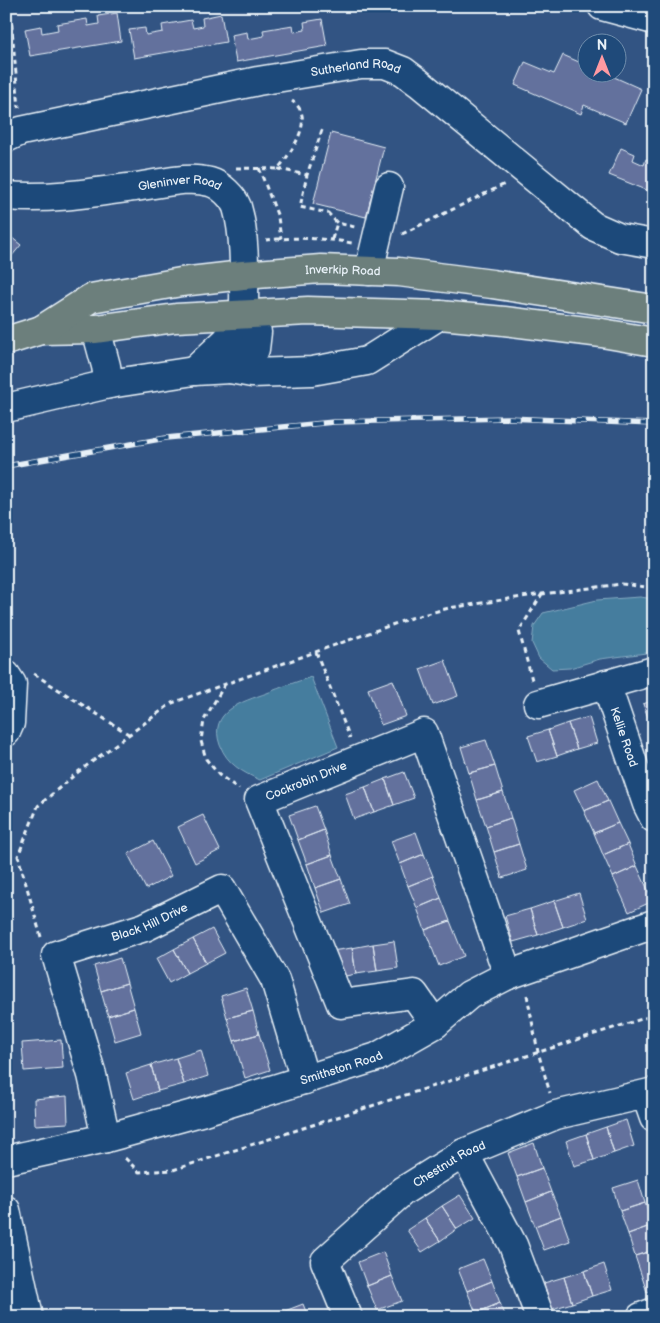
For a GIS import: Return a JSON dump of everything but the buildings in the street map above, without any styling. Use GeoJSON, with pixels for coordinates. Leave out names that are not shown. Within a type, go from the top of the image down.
{"type":"FeatureCollection","features":[{"type":"Feature","properties":{"kind":"highway","name":"Inverkip Road"},"geometry":{"type":"LineString","coordinates":[[6,341],[41,330],[92,298],[181,282],[321,269],[369,249],[399,272],[654,309]]}},
{"type":"Feature","properties":{"kind":"highway","name":"Inverkip Road"},"geometry":{"type":"LineString","coordinates":[[41,330],[96,329],[176,318],[308,311],[440,315],[602,332],[654,342]]}},
{"type":"Feature","properties":{"kind":"street"},"geometry":{"type":"LineString","coordinates":[[602,6],[654,20]]}},
{"type":"Feature","properties":{"kind":"street","name":"Sutherland Road"},"geometry":{"type":"LineString","coordinates":[[14,134],[258,81],[361,64],[385,64],[403,71],[419,83],[593,226],[620,238],[654,244]]}},
{"type":"Feature","properties":{"kind":"street","name":"Gleninver Road"},"geometry":{"type":"LineString","coordinates":[[6,196],[30,198],[192,179],[212,182],[225,190],[236,206],[242,243],[244,313]]}},
{"type":"Feature","properties":{"kind":"street"},"geometry":{"type":"LineString","coordinates":[[369,249],[389,187]]}},
{"type":"Feature","properties":{"kind":"street"},"geometry":{"type":"LineString","coordinates":[[194,371],[227,340],[244,313],[257,332],[255,349],[230,369]]}},
{"type":"Feature","properties":{"kind":"street"},"geometry":{"type":"LineString","coordinates":[[6,408],[109,384],[194,371],[230,369],[252,373],[312,371],[367,361],[440,315]]}},
{"type":"Feature","properties":{"kind":"street"},"geometry":{"type":"LineString","coordinates":[[96,329],[109,384]]}},
{"type":"Feature","properties":{"kind":"street"},"geometry":{"type":"LineString","coordinates":[[538,704],[654,671]]}},
{"type":"Feature","properties":{"kind":"street"},"geometry":{"type":"LineString","coordinates":[[6,732],[10,723],[12,684],[19,674]]}},
{"type":"Feature","properties":{"kind":"street","name":"Kellie Road"},"geometry":{"type":"LineString","coordinates":[[606,684],[647,804],[654,818]]}},
{"type":"Feature","properties":{"kind":"street","name":"Cockrobin Drive"},"geometry":{"type":"LineString","coordinates":[[435,1024],[414,994],[341,1004],[259,800],[424,733],[515,972]]}},
{"type":"Feature","properties":{"kind":"street","name":"Black Hill Drive"},"geometry":{"type":"LineString","coordinates":[[56,955],[145,927],[222,889],[275,980],[305,1080]]}},
{"type":"Feature","properties":{"kind":"street","name":"Smithston Road"},"geometry":{"type":"LineString","coordinates":[[6,1160],[106,1138],[204,1111],[377,1056],[435,1024],[469,995],[515,972],[654,924]]}},
{"type":"Feature","properties":{"kind":"street"},"geometry":{"type":"LineString","coordinates":[[56,955],[92,1075],[106,1138]]}},
{"type":"Feature","properties":{"kind":"street","name":"Chestnut Road"},"geometry":{"type":"LineString","coordinates":[[348,1317],[325,1261],[403,1191],[464,1153],[556,1115],[651,1102]]}},
{"type":"Feature","properties":{"kind":"street"},"geometry":{"type":"LineString","coordinates":[[464,1153],[513,1245],[540,1317]]}},
{"type":"Feature","properties":{"kind":"street"},"geometry":{"type":"LineString","coordinates":[[6,1210],[28,1317]]}},
{"type":"Feature","properties":{"kind":"street"},"geometry":{"type":"LineString","coordinates":[[641,1317],[654,1312]]}},
{"type":"Feature","properties":{"kind":"path"},"geometry":{"type":"LineString","coordinates":[[10,6],[14,134]]}},
{"type":"Feature","properties":{"kind":"path"},"geometry":{"type":"LineString","coordinates":[[258,81],[297,105],[302,114],[303,123],[293,150],[278,169]]}},
{"type":"Feature","properties":{"kind":"path"},"geometry":{"type":"LineString","coordinates":[[322,130],[307,175],[300,206],[328,214],[369,249]]}},
{"type":"Feature","properties":{"kind":"path"},"geometry":{"type":"LineString","coordinates":[[212,182],[235,168],[278,169],[307,175]]}},
{"type":"Feature","properties":{"kind":"path"},"geometry":{"type":"LineString","coordinates":[[258,168],[278,217],[282,239]]}},
{"type":"Feature","properties":{"kind":"path"},"geometry":{"type":"LineString","coordinates":[[410,230],[528,173]]}},
{"type":"Feature","properties":{"kind":"path"},"geometry":{"type":"LineString","coordinates":[[332,239],[337,223]]}},
{"type":"Feature","properties":{"kind":"path"},"geometry":{"type":"LineString","coordinates":[[242,243],[282,239],[332,239],[369,249]]}},
{"type":"Feature","properties":{"kind":"path"},"geometry":{"type":"LineString","coordinates":[[56,955],[43,945],[18,856],[38,806],[78,772],[172,703],[412,618],[440,611],[542,594],[622,584],[654,588]]}},
{"type":"Feature","properties":{"kind":"path"},"geometry":{"type":"LineString","coordinates":[[538,704],[519,631],[542,594]]}},
{"type":"Feature","properties":{"kind":"path"},"geometry":{"type":"LineString","coordinates":[[316,652],[358,760]]}},
{"type":"Feature","properties":{"kind":"path"},"geometry":{"type":"LineString","coordinates":[[19,674],[130,735]]}},
{"type":"Feature","properties":{"kind":"path"},"geometry":{"type":"LineString","coordinates":[[225,684],[204,720],[200,741],[206,759],[219,775],[241,791],[259,800]]}},
{"type":"Feature","properties":{"kind":"path"},"geometry":{"type":"LineString","coordinates":[[515,972],[556,1115]]}},
{"type":"Feature","properties":{"kind":"path"},"geometry":{"type":"LineString","coordinates":[[106,1138],[139,1172],[173,1170],[654,1015]]}},
{"type":"Feature","properties":{"kind":"water"},"geometry":{"type":"Polygon","coordinates":[[[640,597],[654,599],[654,652],[600,659],[570,668],[552,669],[539,658],[532,643],[534,626],[543,613],[597,600],[640,597]]]}},
{"type":"Feature","properties":{"kind":"water"},"geometry":{"type":"Polygon","coordinates":[[[311,677],[338,747],[260,780],[241,770],[231,762],[220,745],[218,733],[219,724],[223,716],[238,704],[247,700],[311,677]]]}},
{"type":"Feature","properties":{"kind":"railway"},"geometry":{"type":"LineString","coordinates":[[6,466],[166,438],[334,422],[507,418],[654,424]]}}]}
